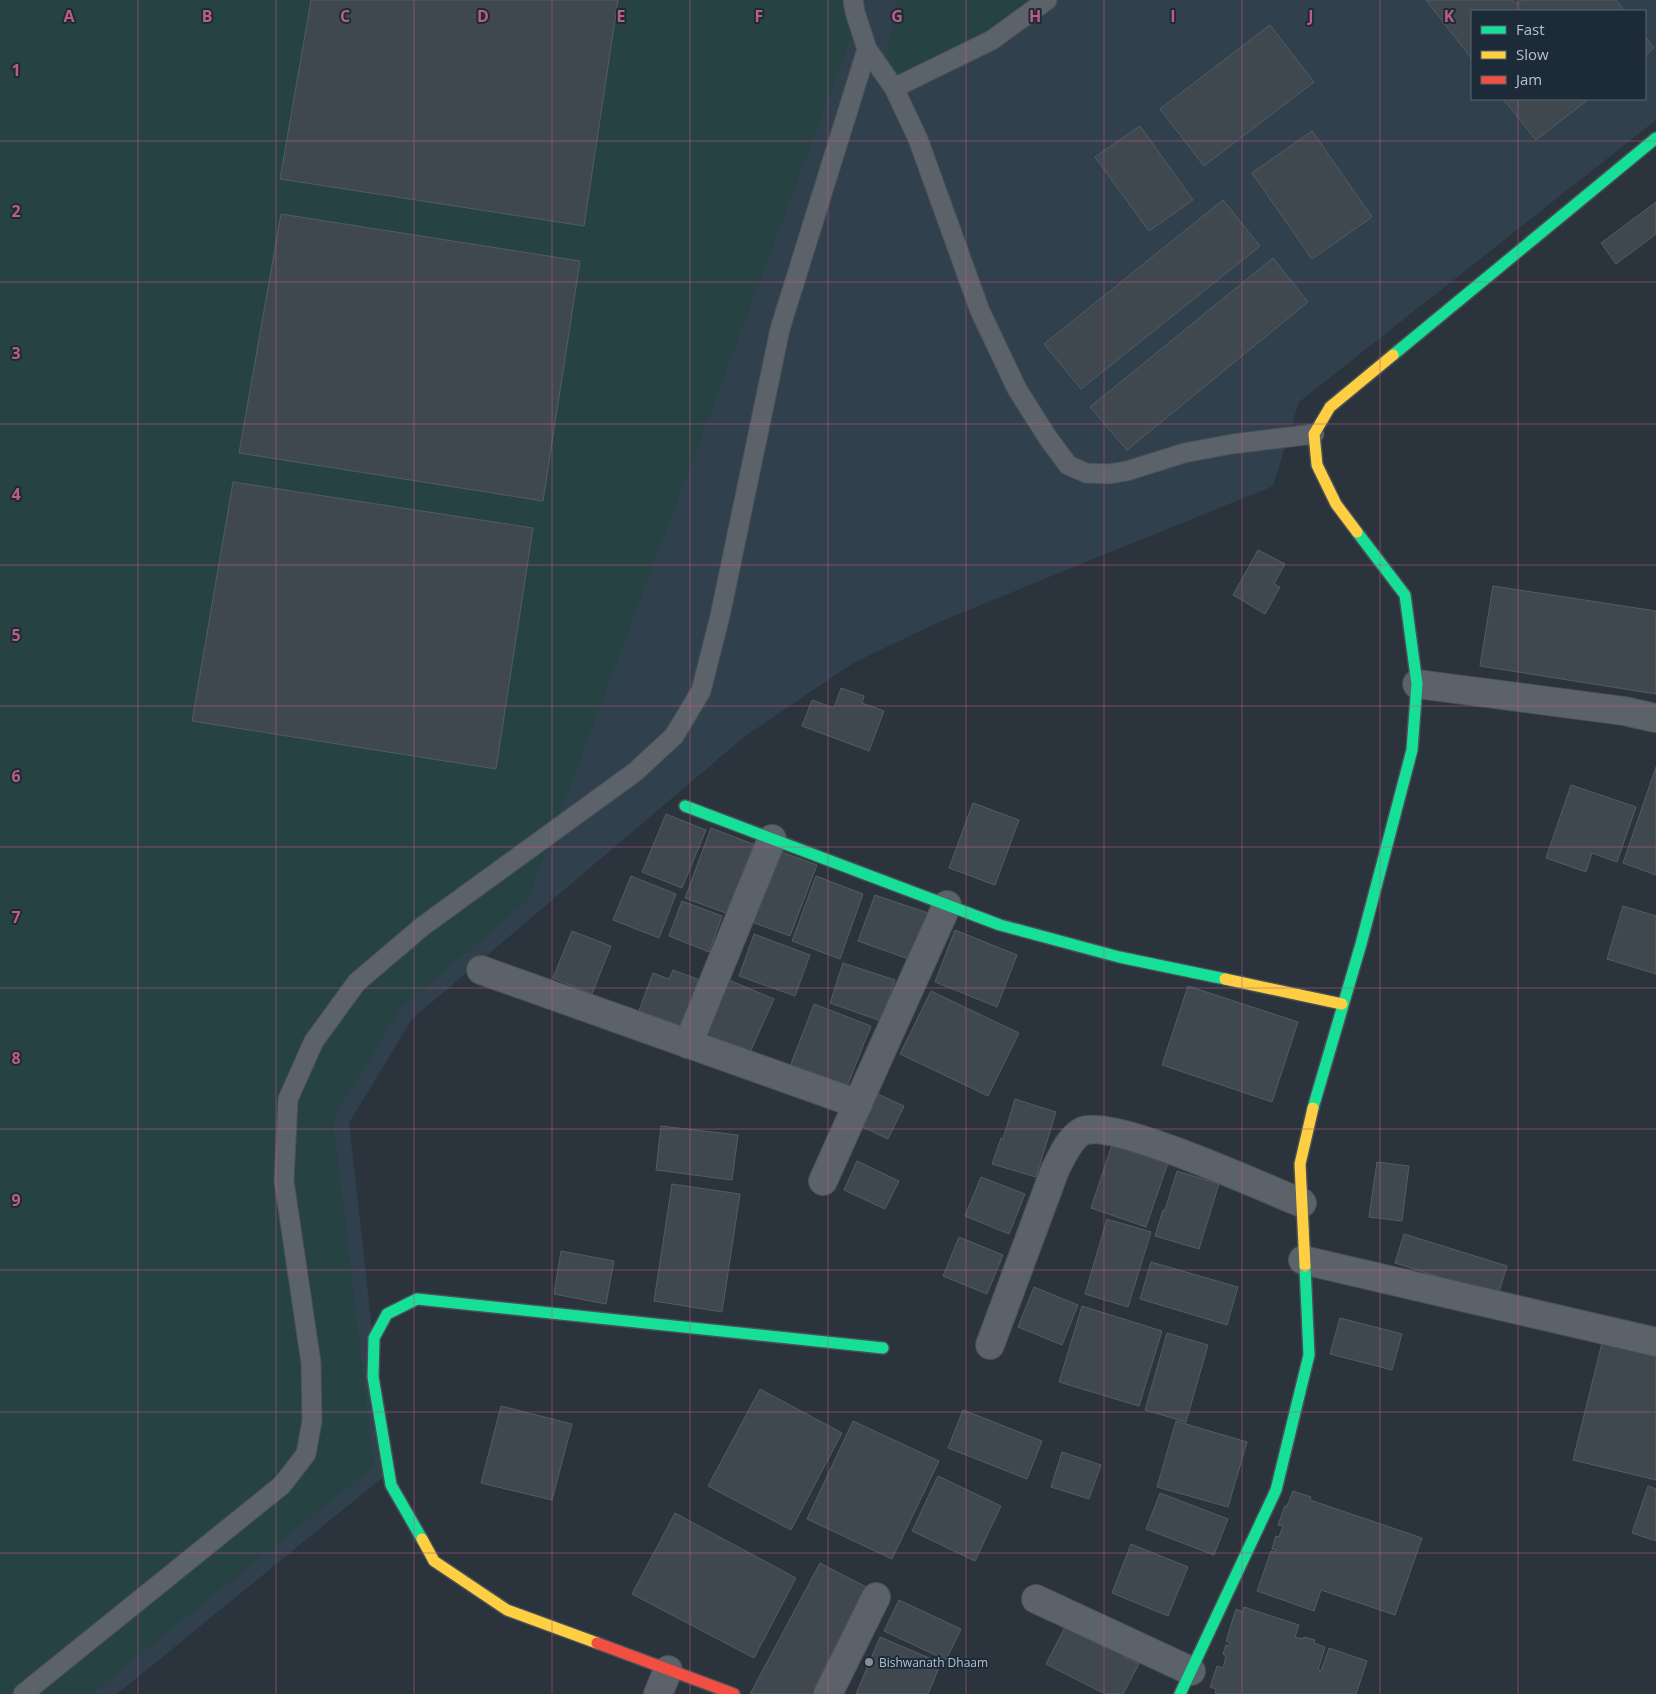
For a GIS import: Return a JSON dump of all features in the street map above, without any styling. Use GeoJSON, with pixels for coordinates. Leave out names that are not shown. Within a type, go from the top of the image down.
{"type":"FeatureCollection","features":[{"type":"Feature","properties":{"kind":"street"},"geometry":{"type":"LineString","coordinates":[[1036,1598],[1186,1683],[1276,1490],[1309,1355],[1303,1260],[1300,1164],[1316,1092],[1361,944],[1412,750],[1417,684],[1405,595],[1336,504],[1318,465],[1314,434],[1330,407],[1656,138]]}},
{"type":"Feature","properties":{"kind":"street"},"geometry":{"type":"LineString","coordinates":[[1417,684],[1624,711],[1656,718]]}},
{"type":"Feature","properties":{"kind":"street"},"geometry":{"type":"LineString","coordinates":[[685,806],[1000,925],[1119,957],[1342,1004]]}},
{"type":"Feature","properties":{"kind":"street"},"geometry":{"type":"LineString","coordinates":[[688,1044],[772,839]]}},
{"type":"Feature","properties":{"kind":"street"},"geometry":{"type":"LineString","coordinates":[[823,1181],[947,905]]}},
{"type":"Feature","properties":{"kind":"street"},"geometry":{"type":"LineString","coordinates":[[481,970],[858,1104]]}},
{"type":"Feature","properties":{"kind":"street"},"geometry":{"type":"LineString","coordinates":[[990,1345],[1054,1170],[1068,1145],[1083,1132],[1099,1129],[1148,1140],[1302,1203]]}},
{"type":"Feature","properties":{"kind":"street"},"geometry":{"type":"LineString","coordinates":[[1303,1260],[1656,1342]]}},
{"type":"Feature","properties":{"kind":"street"},"geometry":{"type":"LineString","coordinates":[[734,1694],[663,1682],[507,1610],[434,1561],[391,1485],[373,1377],[374,1338],[387,1314],[417,1299],[883,1348]]}},
{"type":"Feature","properties":{"kind":"street"},"geometry":{"type":"LineString","coordinates":[[828,1694],[876,1597]]}},
{"type":"Feature","properties":{"kind":"lane"},"geometry":{"type":"LineString","coordinates":[[854,0],[855,12],[867,49],[894,88],[918,139],[980,311],[1017,389],[1048,438],[1068,465],[1086,473],[1108,474],[1127,471],[1184,453],[1232,444],[1314,434]]}},
{"type":"Feature","properties":{"kind":"lane"},"geometry":{"type":"LineString","coordinates":[[894,88],[992,40],[1047,0]]}},
{"type":"Feature","properties":{"kind":"lane"},"geometry":{"type":"LineString","coordinates":[[23,1694],[282,1485],[306,1454],[312,1421],[311,1362],[284,1180],[288,1099],[314,1041],[358,982],[423,926],[642,766],[674,736],[701,691],[720,616],[780,329],[867,49]]}},
{"type":"Feature","properties":{"kind":"shaded area"},"geometry":{"type":"Polygon","coordinates":[[[0,0],[1656,0],[1656,120],[1299,402],[1273,486],[941,621],[853,663],[744,737],[412,1019],[349,1123],[388,1473],[117,1694],[0,1694],[0,0]]]}},
{"type":"Feature","properties":{"kind":"green space"},"geometry":{"type":"Polygon","coordinates":[[[0,0],[859,0],[853,33],[527,901],[400,1009],[333,1119],[374,1466],[91,1694],[0,1694],[0,0]]]}},
{"type":"Feature","properties":{"kind":"green space"},"geometry":{"type":"Polygon","coordinates":[[[898,0],[1042,0],[931,83],[918,84],[906,81],[895,75],[889,63],[890,41],[898,0]]]}},
{"type":"Feature","properties":{"kind":"building"},"geometry":{"type":"Polygon","coordinates":[[[311,0],[618,0],[584,226],[280,179],[311,0]]]}},
{"type":"Feature","properties":{"kind":"building"},"geometry":{"type":"Polygon","coordinates":[[[1426,0],[1512,0],[1516,4],[1522,0],[1616,0],[1624,10],[1471,10],[1471,58],[1426,0]]]}},
{"type":"Feature","properties":{"kind":"building"},"geometry":{"type":"Polygon","coordinates":[[[1270,25],[1314,82],[1204,166],[1160,109],[1270,25]]]}},
{"type":"Feature","properties":{"kind":"building"},"geometry":{"type":"Polygon","coordinates":[[[1646,37],[1654,48],[1646,55],[1646,37]]]}},
{"type":"Feature","properties":{"kind":"building"},"geometry":{"type":"Polygon","coordinates":[[[1504,100],[1588,100],[1536,140],[1504,100]]]}},
{"type":"Feature","properties":{"kind":"building"},"geometry":{"type":"Polygon","coordinates":[[[1140,126],[1193,200],[1149,231],[1095,157],[1140,126]]]}},
{"type":"Feature","properties":{"kind":"building"},"geometry":{"type":"Polygon","coordinates":[[[1312,131],[1372,217],[1312,259],[1252,173],[1312,131]]]}},
{"type":"Feature","properties":{"kind":"building"},"geometry":{"type":"Polygon","coordinates":[[[1223,200],[1260,246],[1081,389],[1044,344],[1223,200]]]}},
{"type":"Feature","properties":{"kind":"building"},"geometry":{"type":"Polygon","coordinates":[[[1656,202],[1656,234],[1616,264],[1601,243],[1656,202]]]}},
{"type":"Feature","properties":{"kind":"building"},"geometry":{"type":"Polygon","coordinates":[[[281,214],[580,261],[543,501],[239,453],[281,214]]]}},
{"type":"Feature","properties":{"kind":"building"},"geometry":{"type":"Polygon","coordinates":[[[1273,258],[1308,302],[1127,450],[1090,407],[1273,258]]]}},
{"type":"Feature","properties":{"kind":"building"},"geometry":{"type":"Polygon","coordinates":[[[233,482],[533,528],[496,769],[192,721],[233,482]]]}},
{"type":"Feature","properties":{"kind":"building"},"geometry":{"type":"Polygon","coordinates":[[[1258,550],[1285,564],[1274,584],[1280,587],[1265,614],[1233,595],[1258,550]]]}},
{"type":"Feature","properties":{"kind":"building"},"geometry":{"type":"Polygon","coordinates":[[[1493,586],[1656,611],[1656,694],[1480,666],[1493,586]]]}},
{"type":"Feature","properties":{"kind":"building"},"geometry":{"type":"Polygon","coordinates":[[[841,688],[864,696],[862,703],[884,711],[869,751],[802,726],[812,700],[834,708],[841,688]]]}},
{"type":"Feature","properties":{"kind":"building"},"geometry":{"type":"Polygon","coordinates":[[[1656,767],[1656,875],[1623,863],[1656,767]]]}},
{"type":"Feature","properties":{"kind":"building"},"geometry":{"type":"Polygon","coordinates":[[[1571,785],[1636,807],[1617,862],[1592,853],[1586,872],[1546,858],[1571,785]]]}},
{"type":"Feature","properties":{"kind":"building"},"geometry":{"type":"Polygon","coordinates":[[[973,803],[1019,820],[995,885],[949,868],[973,803]]]}},
{"type":"Feature","properties":{"kind":"building"},"geometry":{"type":"Polygon","coordinates":[[[666,814],[706,830],[682,888],[642,872],[666,814]]]}},
{"type":"Feature","properties":{"kind":"building"},"geometry":{"type":"Polygon","coordinates":[[[711,828],[758,846],[731,915],[685,898],[711,828]]]}},
{"type":"Feature","properties":{"kind":"building"},"geometry":{"type":"Polygon","coordinates":[[[776,850],[817,865],[790,936],[749,921],[776,850]]]}},
{"type":"Feature","properties":{"kind":"building"},"geometry":{"type":"Polygon","coordinates":[[[631,876],[676,894],[659,938],[613,920],[631,876]]]}},
{"type":"Feature","properties":{"kind":"building"},"geometry":{"type":"Polygon","coordinates":[[[816,876],[863,894],[840,959],[792,941],[816,876]]]}},
{"type":"Feature","properties":{"kind":"building"},"geometry":{"type":"Polygon","coordinates":[[[875,895],[931,914],[914,961],[858,941],[875,895]]]}},
{"type":"Feature","properties":{"kind":"building"},"geometry":{"type":"Polygon","coordinates":[[[682,901],[722,916],[709,952],[669,936],[682,901]]]}},
{"type":"Feature","properties":{"kind":"building"},"geometry":{"type":"Polygon","coordinates":[[[1623,906],[1656,916],[1656,974],[1607,959],[1623,906]]]}},
{"type":"Feature","properties":{"kind":"building"},"geometry":{"type":"Polygon","coordinates":[[[955,930],[1017,955],[997,1007],[935,982],[955,930]]]}},
{"type":"Feature","properties":{"kind":"building"},"geometry":{"type":"Polygon","coordinates":[[[572,931],[611,946],[592,994],[553,978],[572,931]]]}},
{"type":"Feature","properties":{"kind":"building"},"geometry":{"type":"Polygon","coordinates":[[[754,934],[810,955],[795,996],[739,976],[754,934]]]}},
{"type":"Feature","properties":{"kind":"building"},"geometry":{"type":"Polygon","coordinates":[[[843,963],[895,980],[881,1021],[830,1003],[843,963]]]}},
{"type":"Feature","properties":{"kind":"building"},"geometry":{"type":"Polygon","coordinates":[[[673,970],[700,980],[680,1032],[637,1016],[653,973],[669,979],[673,970]]]}},
{"type":"Feature","properties":{"kind":"building"},"geometry":{"type":"Polygon","coordinates":[[[729,980],[774,999],[748,1057],[704,1038],[729,980]]]}},
{"type":"Feature","properties":{"kind":"building"},"geometry":{"type":"Polygon","coordinates":[[[1188,986],[1298,1022],[1272,1102],[1162,1065],[1188,986]]]}},
{"type":"Feature","properties":{"kind":"building"},"geometry":{"type":"Polygon","coordinates":[[[931,991],[1019,1033],[988,1096],[900,1054],[931,991]]]}},
{"type":"Feature","properties":{"kind":"building"},"geometry":{"type":"Polygon","coordinates":[[[814,1004],[871,1026],[845,1091],[789,1069],[814,1004]]]}},
{"type":"Feature","properties":{"kind":"building"},"geometry":{"type":"Polygon","coordinates":[[[871,1091],[904,1106],[888,1139],[856,1124],[871,1091]]]}},
{"type":"Feature","properties":{"kind":"building"},"geometry":{"type":"Polygon","coordinates":[[[1015,1099],[1056,1112],[1036,1177],[992,1164],[1001,1138],[1003,1139],[1015,1099]]]}},
{"type":"Feature","properties":{"kind":"building"},"geometry":{"type":"Polygon","coordinates":[[[661,1126],[738,1135],[732,1180],[656,1170],[661,1126]]]}},
{"type":"Feature","properties":{"kind":"building"},"geometry":{"type":"Polygon","coordinates":[[[1114,1139],[1170,1157],[1146,1227],[1091,1208],[1114,1139]]]}},
{"type":"Feature","properties":{"kind":"building"},"geometry":{"type":"Polygon","coordinates":[[[857,1161],[899,1181],[885,1209],[844,1190],[857,1161]]]}},
{"type":"Feature","properties":{"kind":"building"},"geometry":{"type":"Polygon","coordinates":[[[1377,1162],[1409,1166],[1402,1221],[1369,1217],[1377,1162]]]}},
{"type":"Feature","properties":{"kind":"building"},"geometry":{"type":"Polygon","coordinates":[[[1177,1171],[1219,1184],[1199,1249],[1155,1236],[1177,1171]]]}},
{"type":"Feature","properties":{"kind":"building"},"geometry":{"type":"Polygon","coordinates":[[[981,1177],[1025,1194],[1009,1234],[965,1216],[981,1177]]]}},
{"type":"Feature","properties":{"kind":"building"},"geometry":{"type":"Polygon","coordinates":[[[672,1184],[740,1194],[722,1312],[654,1301],[672,1184]]]}},
{"type":"Feature","properties":{"kind":"building"},"geometry":{"type":"Polygon","coordinates":[[[1107,1219],[1151,1232],[1128,1307],[1085,1294],[1107,1219]]]}},
{"type":"Feature","properties":{"kind":"building"},"geometry":{"type":"Polygon","coordinates":[[[1404,1234],[1507,1266],[1498,1295],[1395,1263],[1404,1234]]]}},
{"type":"Feature","properties":{"kind":"building"},"geometry":{"type":"Polygon","coordinates":[[[959,1237],[1003,1255],[987,1294],[943,1276],[959,1237]]]}},
{"type":"Feature","properties":{"kind":"building"},"geometry":{"type":"Polygon","coordinates":[[[561,1251],[614,1261],[606,1304],[554,1294],[561,1251]]]}},
{"type":"Feature","properties":{"kind":"building"},"geometry":{"type":"Polygon","coordinates":[[[1151,1262],[1238,1287],[1227,1325],[1140,1299],[1151,1262]]]}},
{"type":"Feature","properties":{"kind":"building"},"geometry":{"type":"Polygon","coordinates":[[[1034,1287],[1078,1305],[1062,1345],[1018,1327],[1034,1287]]]}},
{"type":"Feature","properties":{"kind":"building"},"geometry":{"type":"Polygon","coordinates":[[[1082,1306],[1162,1331],[1139,1406],[1059,1382],[1082,1306]]]}},
{"type":"Feature","properties":{"kind":"building"},"geometry":{"type":"Polygon","coordinates":[[[1340,1318],[1402,1334],[1392,1370],[1330,1354],[1340,1318]]]}},
{"type":"Feature","properties":{"kind":"building"},"geometry":{"type":"Polygon","coordinates":[[[1167,1333],[1208,1345],[1186,1422],[1145,1410],[1167,1333]]]}},
{"type":"Feature","properties":{"kind":"building"},"geometry":{"type":"Polygon","coordinates":[[[1602,1343],[1656,1356],[1656,1480],[1573,1460],[1602,1343]]]}},
{"type":"Feature","properties":{"kind":"building"},"geometry":{"type":"Polygon","coordinates":[[[760,1389],[842,1433],[791,1530],[708,1486],[760,1389]]]}},
{"type":"Feature","properties":{"kind":"building"},"geometry":{"type":"Polygon","coordinates":[[[501,1406],[572,1424],[552,1500],[481,1483],[501,1406]]]}},
{"type":"Feature","properties":{"kind":"building"},"geometry":{"type":"Polygon","coordinates":[[[963,1410],[1042,1441],[1027,1479],[948,1448],[963,1410]]]}},
{"type":"Feature","properties":{"kind":"building"},"geometry":{"type":"Polygon","coordinates":[[[853,1421],[939,1461],[892,1559],[807,1519],[853,1421]]]}},
{"type":"Feature","properties":{"kind":"building"},"geometry":{"type":"Polygon","coordinates":[[[1176,1421],[1247,1442],[1228,1507],[1157,1487],[1176,1421]]]}},
{"type":"Feature","properties":{"kind":"building"},"geometry":{"type":"Polygon","coordinates":[[[1062,1452],[1101,1465],[1089,1499],[1051,1487],[1062,1452]]]}},
{"type":"Feature","properties":{"kind":"building"},"geometry":{"type":"Polygon","coordinates":[[[938,1476],[1001,1506],[975,1561],[912,1531],[938,1476]]]}},
{"type":"Feature","properties":{"kind":"building"},"geometry":{"type":"Polygon","coordinates":[[[1648,1486],[1656,1489],[1656,1541],[1632,1533],[1648,1486]]]}},
{"type":"Feature","properties":{"kind":"building"},"geometry":{"type":"Polygon","coordinates":[[[1293,1491],[1311,1497],[1310,1500],[1422,1538],[1395,1615],[1321,1590],[1314,1611],[1257,1591],[1271,1551],[1275,1552],[1276,1550],[1272,1549],[1276,1536],[1279,1537],[1283,1526],[1278,1525],[1293,1491]]]}},
{"type":"Feature","properties":{"kind":"building"},"geometry":{"type":"Polygon","coordinates":[[[1160,1493],[1228,1519],[1214,1555],[1146,1529],[1160,1493]]]}},
{"type":"Feature","properties":{"kind":"building"},"geometry":{"type":"Polygon","coordinates":[[[675,1513],[796,1578],[754,1658],[632,1594],[675,1513]]]}},
{"type":"Feature","properties":{"kind":"building"},"geometry":{"type":"Polygon","coordinates":[[[1131,1544],[1188,1567],[1168,1616],[1112,1593],[1131,1544]]]}},
{"type":"Feature","properties":{"kind":"building"},"geometry":{"type":"Polygon","coordinates":[[[820,1563],[870,1589],[814,1694],[750,1694],[820,1563]]]}},
{"type":"Feature","properties":{"kind":"building"},"geometry":{"type":"Polygon","coordinates":[[[899,1600],[961,1629],[946,1660],[884,1631],[899,1600]]]}},
{"type":"Feature","properties":{"kind":"building"},"geometry":{"type":"Polygon","coordinates":[[[1244,1607],[1299,1625],[1295,1637],[1315,1640],[1314,1643],[1325,1647],[1318,1670],[1321,1671],[1329,1648],[1367,1661],[1356,1694],[1215,1694],[1216,1689],[1210,1687],[1217,1666],[1223,1668],[1226,1656],[1223,1654],[1226,1645],[1229,1646],[1230,1643],[1226,1641],[1236,1609],[1243,1612],[1244,1607]]]}},
{"type":"Feature","properties":{"kind":"building"},"geometry":{"type":"Polygon","coordinates":[[[1065,1627],[1104,1647],[1107,1640],[1128,1651],[1124,1657],[1139,1664],[1123,1694],[1105,1694],[1046,1664],[1065,1627]]]}},
{"type":"Feature","properties":{"kind":"building"},"geometry":{"type":"Polygon","coordinates":[[[880,1637],[941,1663],[928,1694],[856,1694],[880,1637]]]}},
{"type":"Feature","properties":{"kind":"traffic: fast"},"geometry":{"type":"LineString","coordinates":[[1393,355],[1656,138]]}},
{"type":"Feature","properties":{"kind":"traffic: fast"},"geometry":{"type":"LineString","coordinates":[[1313,1108],[1361,944],[1412,750],[1417,684],[1405,595],[1357,532]]}},
{"type":"Feature","properties":{"kind":"traffic: fast"},"geometry":{"type":"LineString","coordinates":[[685,806],[1000,925],[1119,957],[1225,979]]}},
{"type":"Feature","properties":{"kind":"traffic: fast"},"geometry":{"type":"LineString","coordinates":[[1180,1694],[1276,1490],[1309,1355],[1305,1266]]}},
{"type":"Feature","properties":{"kind":"traffic: fast"},"geometry":{"type":"LineString","coordinates":[[422,1539],[391,1485],[373,1377],[374,1338],[387,1314],[417,1299],[883,1348]]}},
{"type":"Feature","properties":{"kind":"traffic: slow"},"geometry":{"type":"LineString","coordinates":[[1357,532],[1336,504],[1317,465],[1314,434],[1330,407],[1393,355]]}},
{"type":"Feature","properties":{"kind":"traffic: slow"},"geometry":{"type":"LineString","coordinates":[[1225,979],[1342,1004]]}},
{"type":"Feature","properties":{"kind":"traffic: slow"},"geometry":{"type":"LineString","coordinates":[[1305,1266],[1300,1164],[1313,1108]]}},
{"type":"Feature","properties":{"kind":"traffic: slow"},"geometry":{"type":"LineString","coordinates":[[422,1539],[434,1561],[507,1610],[597,1643]]}},
{"type":"Feature","properties":{"kind":"traffic: jam"},"geometry":{"type":"LineString","coordinates":[[597,1643],[734,1694]]}},
{"type":"Feature","properties":{"kind":"place","name":"Bishwanath Dhaam"},"geometry":{"type":"Point","coordinates":[869,1662]}}]}
